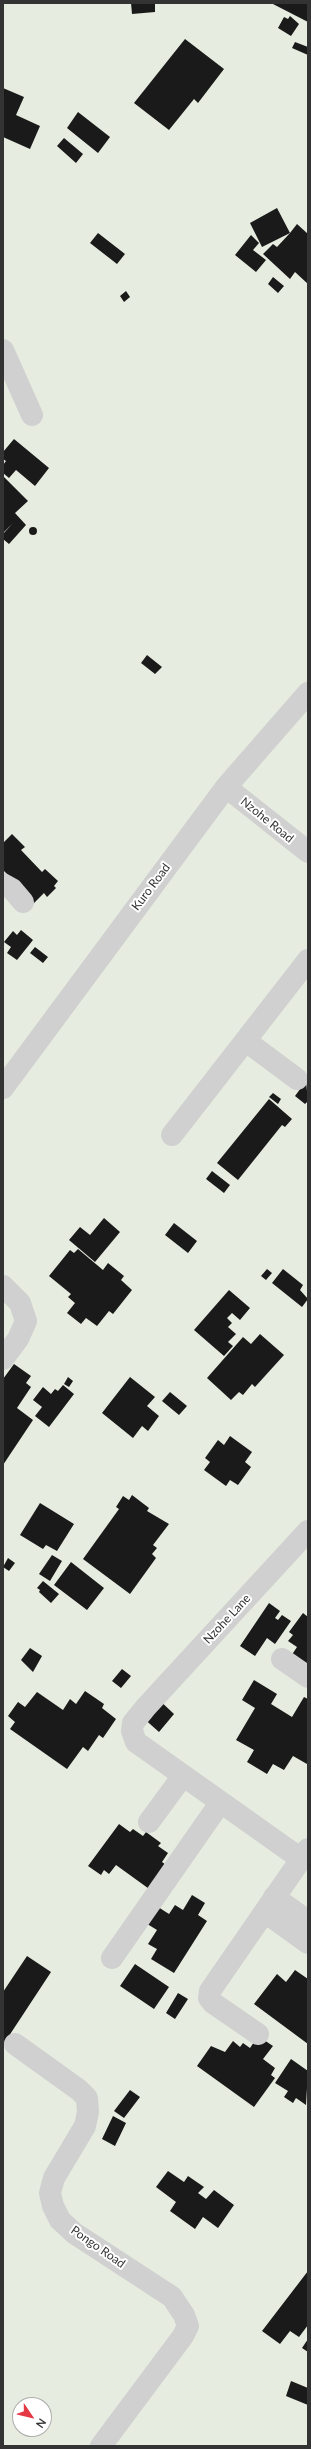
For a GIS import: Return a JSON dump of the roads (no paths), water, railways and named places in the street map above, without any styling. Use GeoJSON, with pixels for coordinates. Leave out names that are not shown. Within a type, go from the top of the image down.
{"type":"FeatureCollection","features":[{"type":"Feature","properties":{"kind":"street"},"geometry":{"type":"LineString","coordinates":[[3,350],[32,415]]}},
{"type":"Feature","properties":{"kind":"street","name":"Kuro Road"},"geometry":{"type":"LineString","coordinates":[[3,1088],[226,787],[308,693]]}},
{"type":"Feature","properties":{"kind":"street","name":"Nzohe Road"},"geometry":{"type":"LineString","coordinates":[[226,787],[308,852]]}},
{"type":"Feature","properties":{"kind":"street"},"geometry":{"type":"LineString","coordinates":[[3,884],[12,889],[23,902]]}},
{"type":"Feature","properties":{"kind":"street"},"geometry":{"type":"LineString","coordinates":[[172,1135],[308,960]]}},
{"type":"Feature","properties":{"kind":"street"},"geometry":{"type":"LineString","coordinates":[[246,1041],[297,1079]]}},
{"type":"Feature","properties":{"kind":"street"},"geometry":{"type":"LineString","coordinates":[[3,1286],[20,1303],[26,1321],[18,1340],[3,1359]]}},
{"type":"Feature","properties":{"kind":"street","name":"Nzohe Lane"},"geometry":{"type":"LineString","coordinates":[[304,1854],[220,1803],[182,1777],[136,1742],[132,1731],[133,1723],[146,1707],[308,1531]]}},
{"type":"Feature","properties":{"kind":"street"},"geometry":{"type":"LineString","coordinates":[[282,1659],[308,1677]]}},
{"type":"Feature","properties":{"kind":"street"},"geometry":{"type":"LineString","coordinates":[[150,1822],[182,1777]]}},
{"type":"Feature","properties":{"kind":"street"},"geometry":{"type":"LineString","coordinates":[[112,1958],[220,1803]]}},
{"type":"Feature","properties":{"kind":"street"},"geometry":{"type":"LineString","coordinates":[[258,2034],[213,2003],[209,1998],[210,1991],[304,1854]]}},
{"type":"Feature","properties":{"kind":"street"},"geometry":{"type":"LineString","coordinates":[[270,1904],[308,1921]]}},
{"type":"Feature","properties":{"kind":"street"},"geometry":{"type":"LineString","coordinates":[[270,1904],[308,1943]]}},
{"type":"Feature","properties":{"kind":"street","name":"Pongo Road"},"geometry":{"type":"LineString","coordinates":[[15,2044],[79,2090],[87,2098],[88,2112],[85,2126],[54,2178],[50,2193],[53,2206],[60,2220],[74,2233],[172,2298],[184,2315],[188,2326],[183,2336],[101,2446]]}}]}
